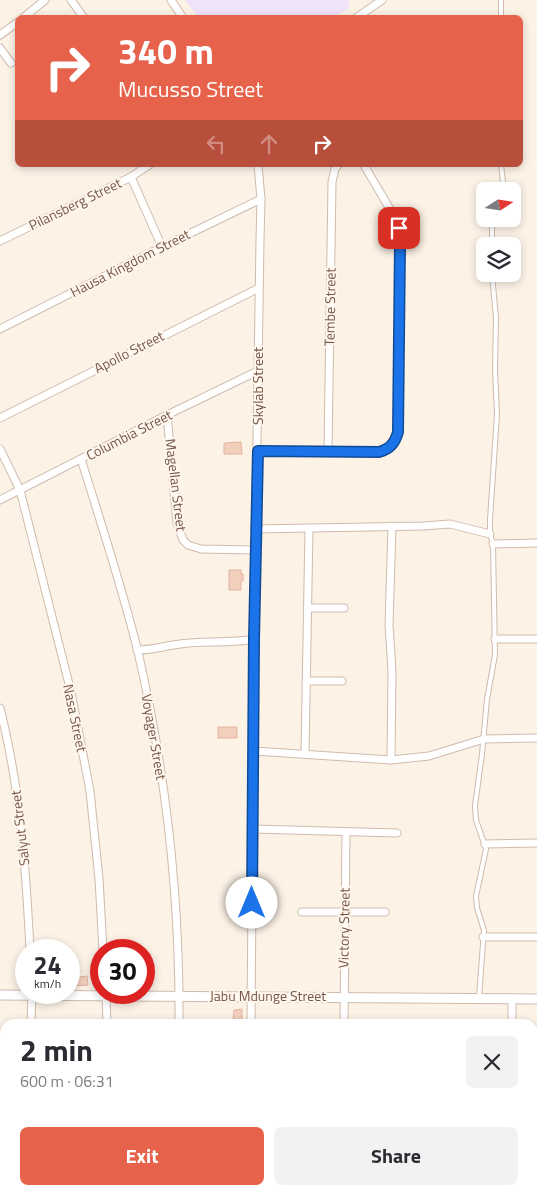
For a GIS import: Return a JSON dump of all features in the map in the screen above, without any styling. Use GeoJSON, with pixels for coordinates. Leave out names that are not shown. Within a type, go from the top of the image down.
{"type":"FeatureCollection","features":[{"type":"Feature","properties":{"kind":"street"},"geometry":{"type":"LineString","coordinates":[[27,15],[45,0]]}},
{"type":"Feature","properties":{"kind":"street"},"geometry":{"type":"LineString","coordinates":[[71,0],[82,15]]}},
{"type":"Feature","properties":{"kind":"street"},"geometry":{"type":"LineString","coordinates":[[172,0],[182,15]]}},
{"type":"Feature","properties":{"kind":"street"},"geometry":{"type":"LineString","coordinates":[[360,15],[382,0]]}},
{"type":"Feature","properties":{"kind":"street"},"geometry":{"type":"LineString","coordinates":[[0,35],[15,24]]}},
{"type":"Feature","properties":{"kind":"street"},"geometry":{"type":"LineString","coordinates":[[0,48],[11,62]]}},
{"type":"Feature","properties":{"kind":"street","name":"Pilansberg Street"},"geometry":{"type":"LineString","coordinates":[[0,241],[131,177],[146,167]]}},
{"type":"Feature","properties":{"kind":"street","name":"Skylab Street"},"geometry":{"type":"LineString","coordinates":[[251,1019],[255,529],[258,451],[260,199],[258,167]]}},
{"type":"Feature","properties":{"kind":"street","name":"Tembe Street"},"geometry":{"type":"LineString","coordinates":[[328,451],[332,182],[336,167]]}},
{"type":"Feature","properties":{"kind":"street"},"geometry":{"type":"LineString","coordinates":[[258,451],[379,452],[385,451],[394,443],[398,432],[400,235],[394,216],[365,167]]}},
{"type":"Feature","properties":{"kind":"street"},"geometry":{"type":"LineString","coordinates":[[131,177],[162,246]]}},
{"type":"Feature","properties":{"kind":"street","name":"Hausa Kingdom Street"},"geometry":{"type":"LineString","coordinates":[[0,329],[162,246],[260,199]]}},
{"type":"Feature","properties":{"kind":"street","name":"Apollo Street"},"geometry":{"type":"LineString","coordinates":[[0,418],[259,288]]}},
{"type":"Feature","properties":{"kind":"street","name":"Columbia Street"},"geometry":{"type":"LineString","coordinates":[[0,500],[258,371]]}},
{"type":"Feature","properties":{"kind":"street","name":"Magellan Street"},"geometry":{"type":"LineString","coordinates":[[168,415],[177,523],[183,540],[201,549],[255,550]]}},
{"type":"Feature","properties":{"kind":"street","name":"Nasa Street"},"geometry":{"type":"LineString","coordinates":[[0,449],[20,490],[71,692],[94,827],[103,939]]}},
{"type":"Feature","properties":{"kind":"street","name":"Voyager Street"},"geometry":{"type":"LineString","coordinates":[[81,459],[137,650],[157,748],[169,839],[179,996],[178,1019]]}},
{"type":"Feature","properties":{"kind":"street"},"geometry":{"type":"LineString","coordinates":[[255,529],[424,526],[445,523],[490,534]]}},
{"type":"Feature","properties":{"kind":"street"},"geometry":{"type":"LineString","coordinates":[[391,760],[392,671],[389,625],[392,526]]}},
{"type":"Feature","properties":{"kind":"street"},"geometry":{"type":"LineString","coordinates":[[305,754],[309,528]]}},
{"type":"Feature","properties":{"kind":"street"},"geometry":{"type":"LineString","coordinates":[[493,544],[537,543]]}},
{"type":"Feature","properties":{"kind":"street"},"geometry":{"type":"LineString","coordinates":[[307,608],[344,608]]}},
{"type":"Feature","properties":{"kind":"street"},"geometry":{"type":"LineString","coordinates":[[137,650],[154,650],[179,644],[241,642],[254,639]]}},
{"type":"Feature","properties":{"kind":"street"},"geometry":{"type":"LineString","coordinates":[[495,639],[537,639]]}},
{"type":"Feature","properties":{"kind":"street"},"geometry":{"type":"LineString","coordinates":[[306,681],[342,681]]}},
{"type":"Feature","properties":{"kind":"street","name":"Salyut Street"},"geometry":{"type":"LineString","coordinates":[[0,708],[4,746],[16,797],[24,854],[29,939]]}},
{"type":"Feature","properties":{"kind":"street"},"geometry":{"type":"LineString","coordinates":[[253,752],[391,760],[429,756],[484,738],[537,738]]}},
{"type":"Feature","properties":{"kind":"street"},"geometry":{"type":"LineString","coordinates":[[252,829],[397,833]]}},
{"type":"Feature","properties":{"kind":"street","name":"Victory Street"},"geometry":{"type":"LineString","coordinates":[[344,1019],[346,832]]}},
{"type":"Feature","properties":{"kind":"street"},"geometry":{"type":"LineString","coordinates":[[485,844],[537,843]]}},
{"type":"Feature","properties":{"kind":"street"},"geometry":{"type":"LineString","coordinates":[[302,912],[385,912]]}},
{"type":"Feature","properties":{"kind":"street"},"geometry":{"type":"LineString","coordinates":[[483,937],[537,937]]}},
{"type":"Feature","properties":{"kind":"street","name":"Jabu Mdunge Street"},"geometry":{"type":"LineString","coordinates":[[0,994],[15,994]]}},
{"type":"Feature","properties":{"kind":"street","name":"Jabu Mdunge Street"},"geometry":{"type":"LineString","coordinates":[[155,995],[537,999]]}},
{"type":"Feature","properties":{"kind":"street"},"geometry":{"type":"LineString","coordinates":[[512,998],[512,1019]]}},
{"type":"Feature","properties":{"kind":"street"},"geometry":{"type":"LineString","coordinates":[[31,1019],[32,1004]]}},
{"type":"Feature","properties":{"kind":"street"},"geometry":{"type":"LineString","coordinates":[[106,1004],[107,1019]]}},
{"type":"Feature","properties":{"kind":"lane"},"geometry":{"type":"LineString","coordinates":[[501,0],[501,15]]}},
{"type":"Feature","properties":{"kind":"lane"},"geometry":{"type":"LineString","coordinates":[[501,167],[503,182]]}},
{"type":"Feature","properties":{"kind":"lane"},"geometry":{"type":"LineString","coordinates":[[479,998],[484,930],[477,908],[476,896],[485,858],[485,844],[475,814],[487,699],[495,655],[493,544],[490,534],[491,490],[495,460],[497,414],[495,370],[496,318],[493,282]]}},
{"type":"Feature","properties":{"kind":"shaded area"},"geometry":{"type":"Polygon","coordinates":[[[185,0],[349,0],[349,8],[337,15],[196,15],[185,0]]]}},
{"type":"Feature","properties":{"kind":"building"},"geometry":{"type":"Polygon","coordinates":[[[241,442],[242,454],[224,454],[224,443],[241,442]]]}},
{"type":"Feature","properties":{"kind":"building"},"geometry":{"type":"Polygon","coordinates":[[[229,570],[241,570],[243,581],[241,581],[241,590],[229,590],[229,570]]]}},
{"type":"Feature","properties":{"kind":"building"},"geometry":{"type":"Polygon","coordinates":[[[218,727],[237,727],[237,738],[218,738],[218,727]]]}},
{"type":"Feature","properties":{"kind":"building"},"geometry":{"type":"Polygon","coordinates":[[[87,976],[88,985],[80,986],[80,977],[87,976]]]}},
{"type":"Feature","properties":{"kind":"building"},"geometry":{"type":"Polygon","coordinates":[[[242,1009],[242,1019],[233,1019],[234,1010],[242,1009]]]}},
{"type":"Feature","properties":{"kind":"route"},"geometry":{"type":"LineString","coordinates":[[252,903],[255,529],[258,451],[379,452],[385,451],[394,443],[398,432],[399,228]]}}]}
